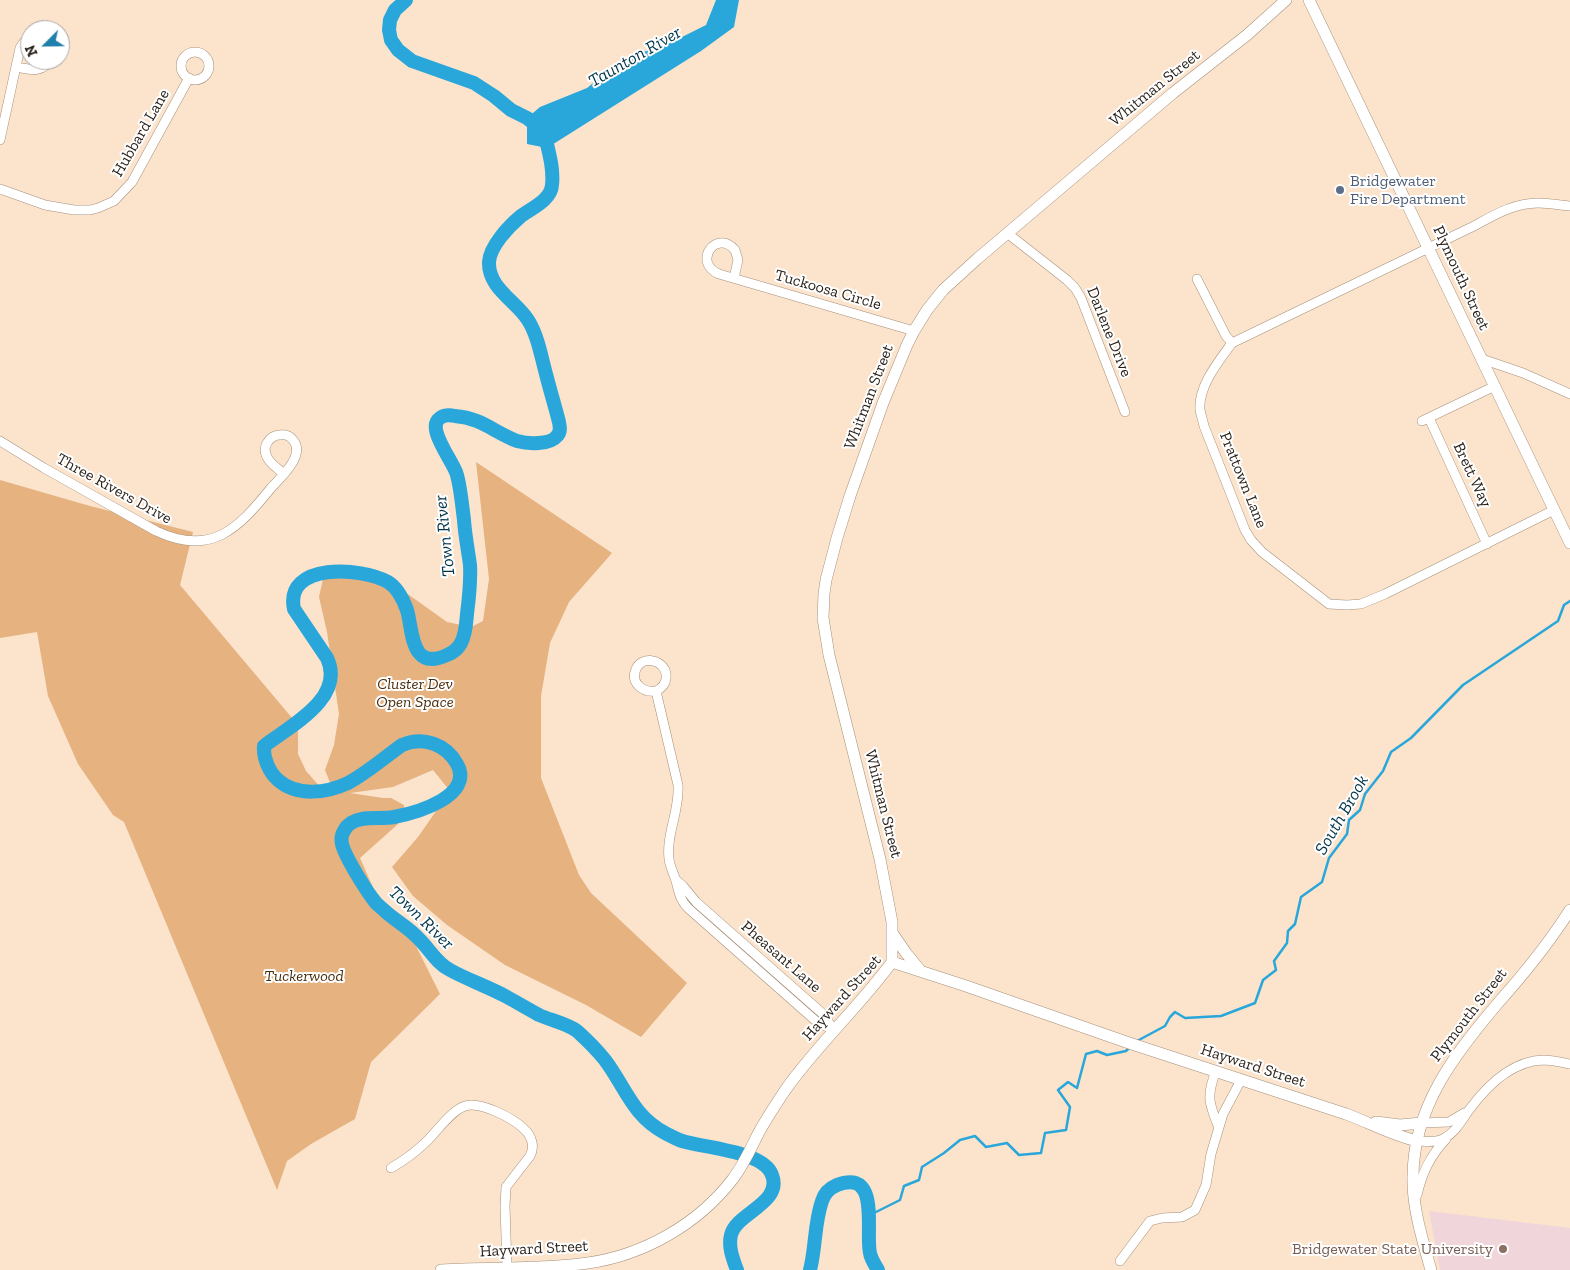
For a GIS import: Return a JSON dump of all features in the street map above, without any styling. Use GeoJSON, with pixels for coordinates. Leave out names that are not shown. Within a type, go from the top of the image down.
{"type":"FeatureCollection","features":[{"type":"Feature","properties":{"kind":"street","name":"Whitman Street"},"geometry":{"type":"LineString","coordinates":[[892,962],[892,922],[876,839],[829,655],[824,630],[823,606],[826,580],[850,496],[878,418],[914,331],[927,310],[943,290],[1007,233],[1286,0]]}},
{"type":"Feature","properties":{"kind":"street","name":"Plymouth Street"},"geometry":{"type":"LineString","coordinates":[[1309,0],[1570,544]]}},
{"type":"Feature","properties":{"kind":"street"},"geometry":{"type":"LineString","coordinates":[[0,140],[20,48]]}},
{"type":"Feature","properties":{"kind":"street"},"geometry":{"type":"LineString","coordinates":[[16,67],[20,68]]}},
{"type":"Feature","properties":{"kind":"street","name":"Hubbard Lane"},"geometry":{"type":"LineString","coordinates":[[0,189],[45,204],[74,210],[90,210],[106,205],[120,195],[132,182],[189,78]]}},
{"type":"Feature","properties":{"kind":"street","name":"Prattown Lane"},"geometry":{"type":"LineString","coordinates":[[1554,510],[1385,594],[1361,604],[1329,604],[1262,552],[1251,540],[1204,426],[1200,410],[1204,387],[1232,343],[1474,226],[1501,211],[1516,206],[1536,203],[1570,206]]}},
{"type":"Feature","properties":{"kind":"street","name":"Darlene Drive"},"geometry":{"type":"LineString","coordinates":[[1007,233],[1068,280],[1075,288],[1081,298],[1125,412]]}},
{"type":"Feature","properties":{"kind":"street","name":"Tuckoosa Circle"},"geometry":{"type":"LineString","coordinates":[[734,278],[914,331]]}},
{"type":"Feature","properties":{"kind":"street"},"geometry":{"type":"LineString","coordinates":[[1197,278],[1226,336],[1232,343]]}},
{"type":"Feature","properties":{"kind":"street"},"geometry":{"type":"LineString","coordinates":[[1482,359],[1524,373],[1570,394]]}},
{"type":"Feature","properties":{"kind":"street","name":"Brett Way"},"geometry":{"type":"LineString","coordinates":[[1487,544],[1426,420],[1495,386]]}},
{"type":"Feature","properties":{"kind":"street","name":"Three Rivers Drive"},"geometry":{"type":"LineString","coordinates":[[0,441],[156,531],[172,538],[188,541],[212,539],[233,528],[253,510],[283,473]]}},
{"type":"Feature","properties":{"kind":"street","name":"Pheasant Lane"},"geometry":{"type":"LineString","coordinates":[[656,691],[678,785],[679,799],[669,854],[679,894],[686,906],[817,1022],[834,1030]]}},
{"type":"Feature","properties":{"kind":"street","name":"Pheasant Lane"},"geometry":{"type":"LineString","coordinates":[[676,880],[696,902],[823,1014],[834,1030]]}},
{"type":"Feature","properties":{"kind":"street","name":"Plymouth Street"},"geometry":{"type":"LineString","coordinates":[[1430,1270],[1415,1200],[1413,1176],[1417,1140],[1434,1091],[1456,1056],[1542,949],[1570,910]]}},
{"type":"Feature","properties":{"kind":"street"},"geometry":{"type":"LineString","coordinates":[[893,934],[920,970]]}},
{"type":"Feature","properties":{"kind":"street"},"geometry":{"type":"LineString","coordinates":[[740,954],[747,946]]}},
{"type":"Feature","properties":{"kind":"street","name":"Hayward Street"},"geometry":{"type":"LineString","coordinates":[[441,1270],[579,1264],[610,1258],[640,1248],[670,1233],[700,1214],[725,1189],[744,1164],[765,1122],[803,1066],[882,977],[892,962],[1366,1121],[1398,1136],[1417,1140]]}},
{"type":"Feature","properties":{"kind":"street"},"geometry":{"type":"LineString","coordinates":[[759,971],[766,963]]}},
{"type":"Feature","properties":{"kind":"street"},"geometry":{"type":"LineString","coordinates":[[1417,1140],[1441,1140],[1449,1136],[1470,1108],[1500,1078],[1521,1065],[1544,1060],[1570,1064]]}},
{"type":"Feature","properties":{"kind":"street"},"geometry":{"type":"LineString","coordinates":[[1216,1071],[1210,1085],[1209,1104],[1219,1128]]}},
{"type":"Feature","properties":{"kind":"street"},"geometry":{"type":"LineString","coordinates":[[1120,1261],[1150,1221],[1182,1217],[1194,1210],[1206,1185],[1211,1154],[1223,1114],[1241,1080]]}},
{"type":"Feature","properties":{"kind":"street"},"geometry":{"type":"LineString","coordinates":[[391,1168],[412,1155],[453,1114],[465,1106],[477,1106],[492,1110],[523,1127],[531,1138],[533,1151],[506,1187],[504,1206],[507,1267]]}},
{"type":"Feature","properties":{"kind":"street"},"geometry":{"type":"LineString","coordinates":[[1422,1123],[1449,1122],[1470,1108]]}},
{"type":"Feature","properties":{"kind":"street","name":"Hayward Street"},"geometry":{"type":"LineString","coordinates":[[1366,1121],[1394,1124],[1422,1123]]}},
{"type":"Feature","properties":{"kind":"street"},"geometry":{"type":"LineString","coordinates":[[1415,1200],[1428,1161],[1457,1127]]}},
{"type":"Feature","properties":{"kind":"shaded area","name":"Bridgewater State University"},"geometry":{"type":"Polygon","coordinates":[[[1429,1211],[1570,1228],[1570,1270],[1440,1270],[1429,1211]]]}},
{"type":"Feature","properties":{"kind":"green space","name":"Tuckerwood"},"geometry":{"type":"Polygon","coordinates":[[[476,462],[612,553],[569,602],[550,643],[541,696],[541,778],[579,875],[591,893],[687,983],[641,1037],[586,1005],[505,965],[447,925],[413,896],[392,867],[418,837],[450,791],[433,770],[393,787],[350,793],[391,798],[404,805],[404,810],[398,824],[360,858],[375,892],[413,940],[440,994],[371,1062],[355,1119],[311,1144],[287,1161],[277,1190],[124,822],[113,815],[78,764],[48,696],[37,632],[0,638],[0,480],[90,506],[193,532],[180,585],[298,725],[298,754],[306,771],[321,788],[333,790],[325,770],[334,745],[339,714],[327,632],[319,597],[325,570],[345,565],[374,570],[447,622],[471,627],[483,621],[489,579],[476,462]]]}},
{"type":"Feature","properties":{"kind":"water","name":"Taunton River"},"geometry":{"type":"Polygon","coordinates":[[[716,0],[739,0],[734,27],[701,51],[547,148],[527,144],[527,118],[540,107],[587,88],[624,58],[666,45],[706,25],[716,0]]]}},
{"type":"Feature","properties":{"kind":"waterway"},"geometry":{"type":"LineString","coordinates":[[406,0],[395,10],[390,20],[391,40],[398,50],[412,61],[474,83],[542,130]]}},
{"type":"Feature","properties":{"kind":"waterway","name":"Town River"},"geometry":{"type":"LineString","coordinates":[[544,132],[551,165],[551,190],[545,199],[521,216],[506,231],[496,243],[489,262],[490,271],[498,287],[523,313],[534,333],[559,422],[559,433],[554,439],[549,441],[527,443],[517,441],[472,419],[451,415],[440,418],[436,423],[436,429],[438,437],[457,475],[470,565],[470,590],[466,625],[461,643],[447,655],[435,659],[426,658],[420,654],[415,646],[407,610],[400,594],[392,584],[361,573],[328,572],[312,576],[301,583],[294,594],[294,609],[327,658],[331,672],[329,686],[312,710],[264,746],[264,755],[269,769],[278,780],[294,789],[312,792],[331,789],[348,783],[402,745],[410,742],[426,742],[447,751],[457,764],[460,775],[458,785],[451,794],[416,812],[390,818],[359,820],[347,826],[342,834],[342,844],[362,883],[376,903],[414,934],[445,967],[500,993],[539,1015],[577,1031],[605,1060],[630,1100],[654,1126],[680,1140],[746,1156],[767,1167],[772,1175],[774,1185],[771,1193],[741,1220],[731,1235],[731,1248],[737,1270]]}},
{"type":"Feature","properties":{"kind":"waterway","name":"South Brook"},"geometry":{"type":"LineString","coordinates":[[1137,1041],[1165,1026],[1175,1012],[1185,1018],[1221,1016],[1255,1003],[1263,980],[1276,970],[1274,961],[1287,943],[1288,931],[1295,924],[1301,897],[1322,882],[1329,858],[1347,834],[1349,820],[1360,810],[1365,794],[1383,771],[1391,752],[1411,738],[1463,685],[1558,621],[1564,605],[1570,601]]}},
{"type":"Feature","properties":{"kind":"waterway","name":"South Brook"},"geometry":{"type":"LineString","coordinates":[[869,1212],[876,1212],[900,1200],[904,1186],[919,1180],[922,1167],[960,1140],[975,1136],[986,1147],[1007,1143],[1019,1155],[1041,1153],[1045,1133],[1066,1130],[1070,1107],[1058,1090],[1068,1082],[1077,1088],[1086,1054],[1097,1051],[1107,1055],[1126,1051],[1131,1046]]}},
{"type":"Feature","properties":{"kind":"waterway","name":"Town River"},"geometry":{"type":"LineString","coordinates":[[810,1270],[819,1210],[823,1198],[834,1186],[851,1182],[860,1186],[865,1194],[868,1205],[870,1253],[878,1270]]}},
{"type":"Feature","properties":{"kind":"place","name":"Bridgewater Fire Department"},"geometry":{"type":"Point","coordinates":[1340,190]}},
{"type":"Feature","properties":{"kind":"place","name":"Bridgewater State University"},"geometry":{"type":"Point","coordinates":[1503,1249]}},
{"type":"Feature","properties":{"kind":"park label","name":"Cluster Dev Open Space"},"geometry":{"type":"Point","coordinates":[415,693]}}]}
